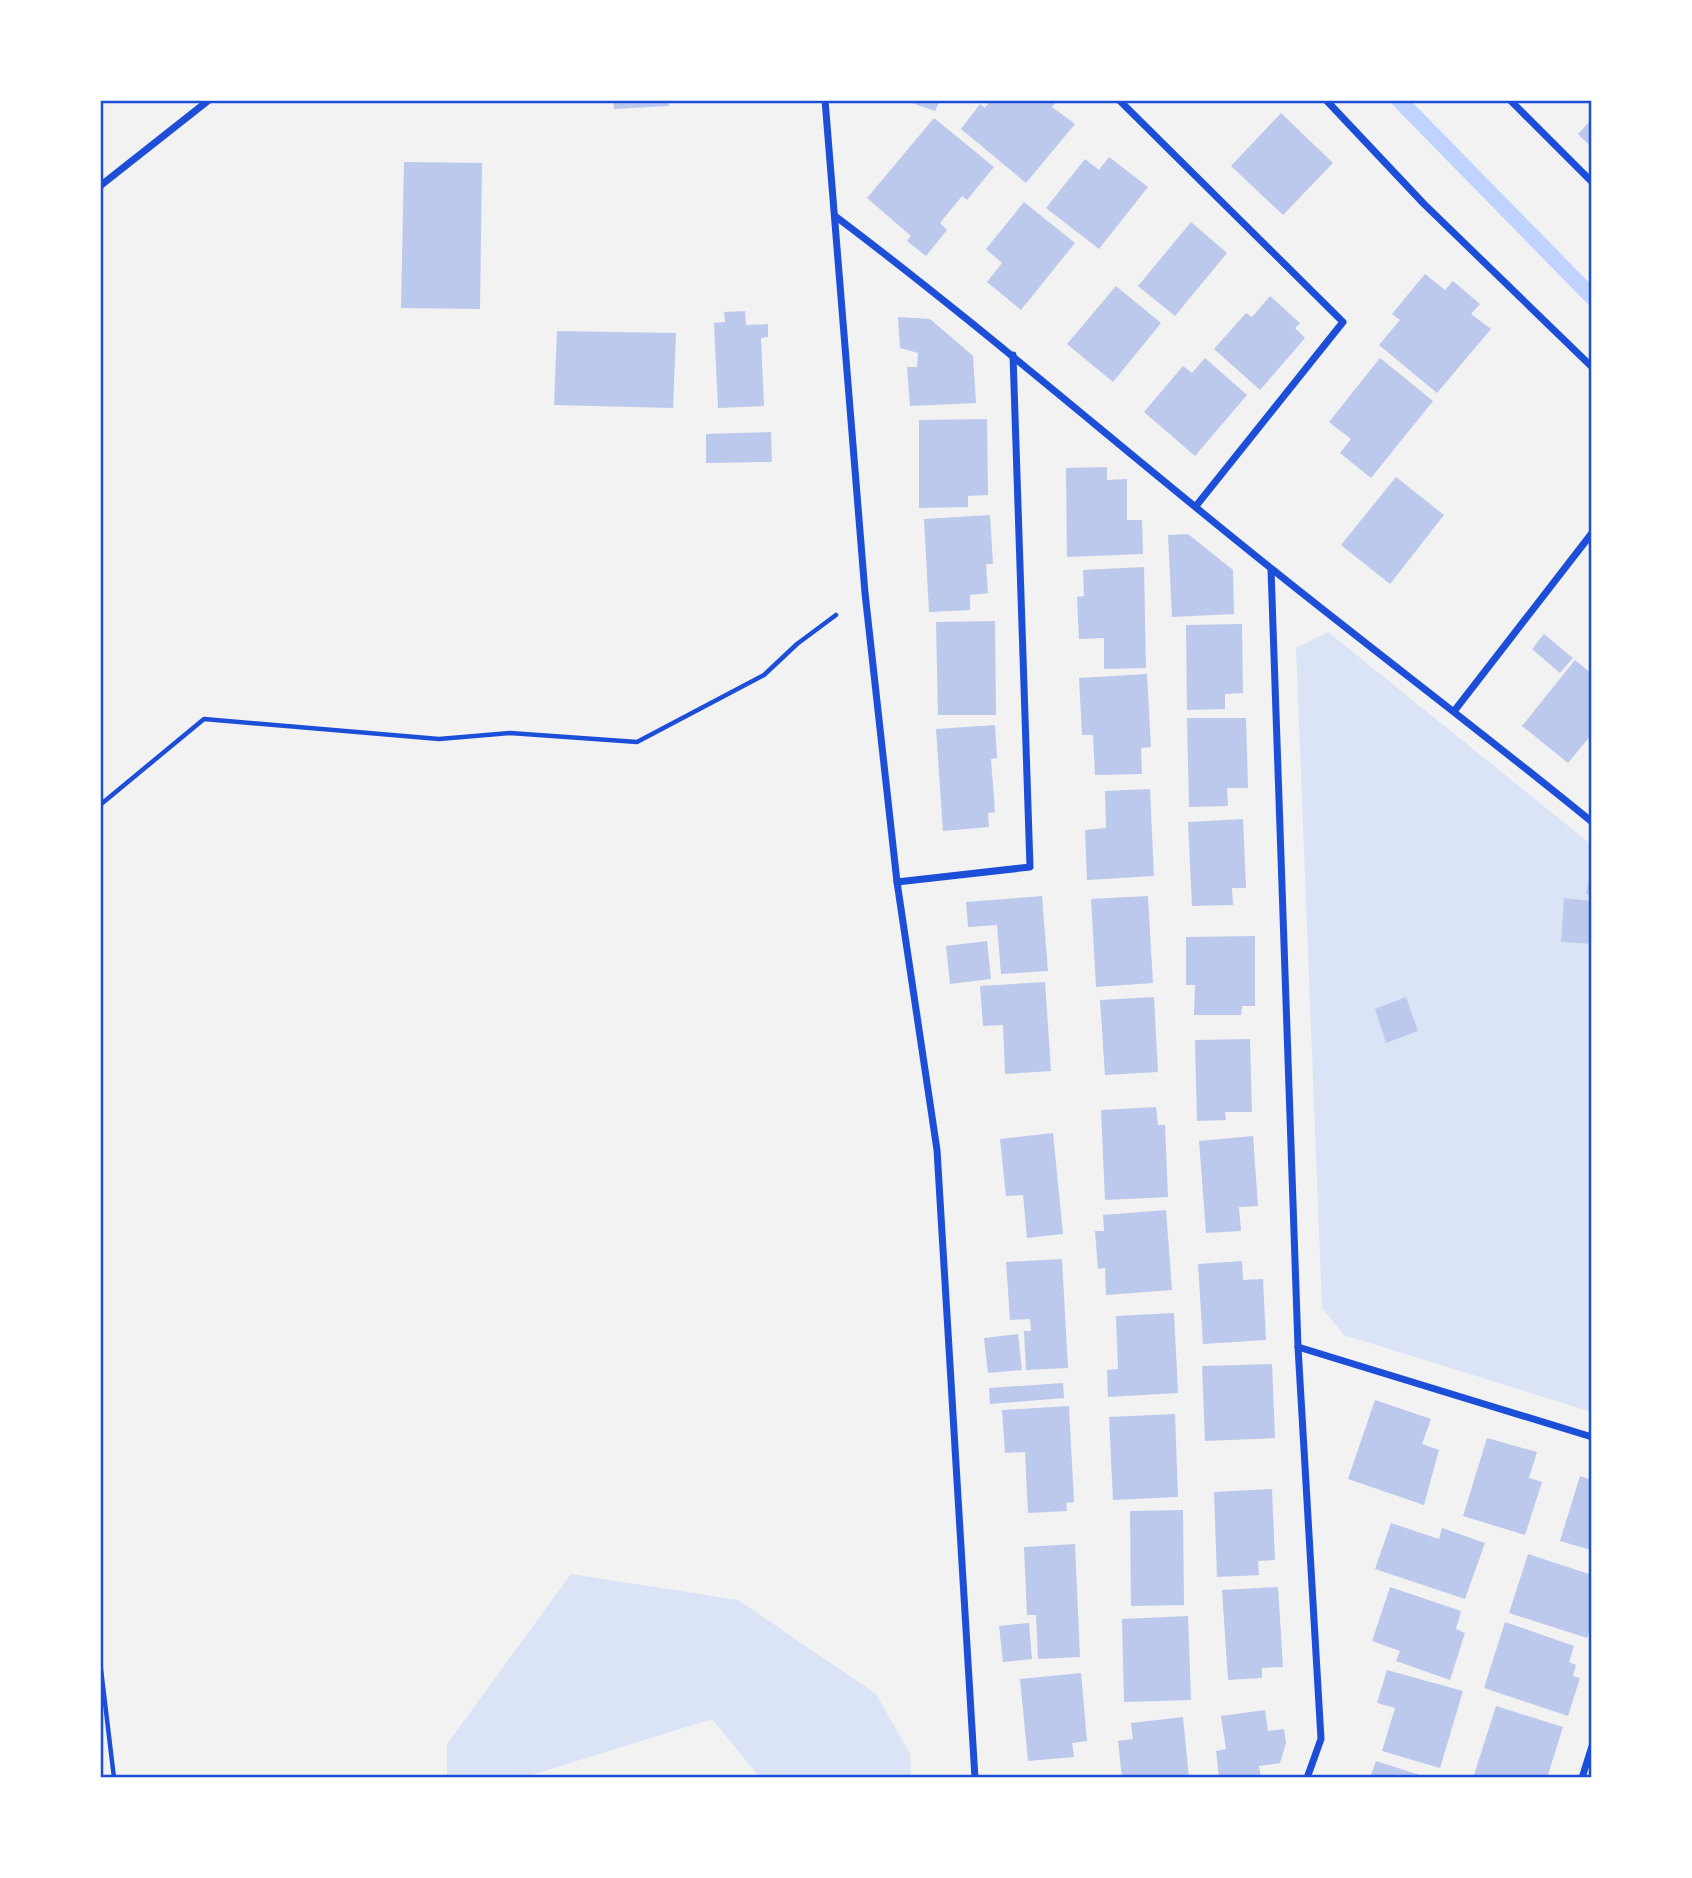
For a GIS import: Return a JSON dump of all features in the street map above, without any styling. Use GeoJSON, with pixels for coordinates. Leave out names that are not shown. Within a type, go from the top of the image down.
{"type":"FeatureCollection","features":[{"type":"Feature","properties":{"kind":"street"},"geometry":{"type":"LineString","coordinates":[[100,186],[209,100]]}},
{"type":"Feature","properties":{"kind":"street"},"geometry":{"type":"LineString","coordinates":[[825,100],[865,593],[897,882],[937,1150],[975,1778]]}},
{"type":"Feature","properties":{"kind":"street"},"geometry":{"type":"LineString","coordinates":[[1119,100],[1343,322],[1196,506]]}},
{"type":"Feature","properties":{"kind":"street"},"geometry":{"type":"LineString","coordinates":[[1326,100],[1424,204],[1592,367]]}},
{"type":"Feature","properties":{"kind":"street"},"geometry":{"type":"LineString","coordinates":[[1510,100],[1592,183]]}},
{"type":"Feature","properties":{"kind":"street"},"geometry":{"type":"LineString","coordinates":[[835,216],[1013,355],[1271,569],[1455,710],[1592,822]]}},
{"type":"Feature","properties":{"kind":"street"},"geometry":{"type":"LineString","coordinates":[[897,882],[1030,867],[1013,355]]}},
{"type":"Feature","properties":{"kind":"street"},"geometry":{"type":"LineString","coordinates":[[1455,710],[1592,533]]}},
{"type":"Feature","properties":{"kind":"street"},"geometry":{"type":"LineString","coordinates":[[1271,569],[1298,1347],[1321,1739],[1307,1778]]}},
{"type":"Feature","properties":{"kind":"street"},"geometry":{"type":"LineString","coordinates":[[1298,1347],[1592,1437]]}},
{"type":"Feature","properties":{"kind":"street"},"geometry":{"type":"LineString","coordinates":[[1582,1778],[1592,1746]]}},
{"type":"Feature","properties":{"kind":"path"},"geometry":{"type":"LineString","coordinates":[[100,805],[204,719],[439,739],[510,733],[637,742],[764,675],[797,644],[865,593]]}},
{"type":"Feature","properties":{"kind":"path"},"geometry":{"type":"LineString","coordinates":[[100,1661],[114,1778]]}},
{"type":"Feature","properties":{"kind":"shaded area"},"geometry":{"type":"Polygon","coordinates":[[[1328,632],[1592,845],[1592,1412],[1344,1335],[1322,1308],[1296,648],[1328,632]]]}},
{"type":"Feature","properties":{"kind":"shaded area"},"geometry":{"type":"Polygon","coordinates":[[[571,1574],[738,1600],[876,1694],[910,1754],[911,1778],[760,1778],[712,1719],[522,1778],[447,1778],[447,1744],[571,1574]]]}},
{"type":"Feature","properties":{"kind":"building"},"geometry":{"type":"Polygon","coordinates":[[[613,100],[668,100],[669,106],[614,109],[613,100]]]}},
{"type":"Feature","properties":{"kind":"building"},"geometry":{"type":"Polygon","coordinates":[[[903,100],[940,100],[935,111],[903,100]]]}},
{"type":"Feature","properties":{"kind":"building"},"geometry":{"type":"Polygon","coordinates":[[[991,100],[1058,100],[1052,107],[1075,124],[1026,183],[961,129],[980,104],[985,108],[991,100]]]}},
{"type":"Feature","properties":{"kind":"building"},"geometry":{"type":"Polygon","coordinates":[[[1281,113],[1333,163],[1283,215],[1231,166],[1281,113]]]}},
{"type":"Feature","properties":{"kind":"building"},"geometry":{"type":"Polygon","coordinates":[[[934,118],[994,167],[967,200],[962,196],[940,223],[947,230],[926,256],[907,241],[911,236],[867,198],[934,118]]]}},
{"type":"Feature","properties":{"kind":"building"},"geometry":{"type":"Polygon","coordinates":[[[1592,119],[1592,148],[1578,134],[1592,119]]]}},
{"type":"Feature","properties":{"kind":"building"},"geometry":{"type":"Polygon","coordinates":[[[1109,157],[1148,187],[1099,249],[1046,208],[1085,159],[1099,170],[1109,157]]]}},
{"type":"Feature","properties":{"kind":"building"},"geometry":{"type":"Polygon","coordinates":[[[404,162],[482,163],[480,309],[401,308],[404,162]]]}},
{"type":"Feature","properties":{"kind":"building"},"geometry":{"type":"Polygon","coordinates":[[[1024,202],[1075,243],[1021,310],[987,282],[1002,263],[986,249],[1024,202]]]}},
{"type":"Feature","properties":{"kind":"building"},"geometry":{"type":"Polygon","coordinates":[[[1191,222],[1227,253],[1175,316],[1138,286],[1191,222]]]}},
{"type":"Feature","properties":{"kind":"building"},"geometry":{"type":"Polygon","coordinates":[[[1425,274],[1445,290],[1453,281],[1480,304],[1471,314],[1491,329],[1437,393],[1379,345],[1400,320],[1392,314],[1425,274]]]}},
{"type":"Feature","properties":{"kind":"building"},"geometry":{"type":"Polygon","coordinates":[[[1116,286],[1161,323],[1113,382],[1067,344],[1116,286]]]}},
{"type":"Feature","properties":{"kind":"building"},"geometry":{"type":"Polygon","coordinates":[[[1270,296],[1300,323],[1295,328],[1305,338],[1260,390],[1214,349],[1246,313],[1252,317],[1270,296]]]}},
{"type":"Feature","properties":{"kind":"building"},"geometry":{"type":"Polygon","coordinates":[[[745,311],[746,325],[768,324],[768,337],[761,338],[764,406],[718,408],[714,323],[725,322],[724,312],[745,311]]]}},
{"type":"Feature","properties":{"kind":"building"},"geometry":{"type":"Polygon","coordinates":[[[898,317],[930,319],[973,356],[976,403],[910,406],[907,367],[917,367],[918,353],[900,348],[898,317]]]}},
{"type":"Feature","properties":{"kind":"building"},"geometry":{"type":"Polygon","coordinates":[[[557,331],[676,333],[673,408],[554,405],[557,331]]]}},
{"type":"Feature","properties":{"kind":"building"},"geometry":{"type":"Polygon","coordinates":[[[1205,358],[1247,395],[1195,456],[1144,412],[1183,366],[1192,373],[1205,358]]]}},
{"type":"Feature","properties":{"kind":"building"},"geometry":{"type":"Polygon","coordinates":[[[1380,358],[1433,401],[1371,478],[1340,453],[1351,439],[1329,422],[1380,358]]]}},
{"type":"Feature","properties":{"kind":"building"},"geometry":{"type":"Polygon","coordinates":[[[987,419],[988,495],[968,496],[968,507],[919,508],[919,420],[987,419]]]}},
{"type":"Feature","properties":{"kind":"building"},"geometry":{"type":"Polygon","coordinates":[[[771,432],[772,462],[706,463],[706,434],[771,432]]]}},
{"type":"Feature","properties":{"kind":"building"},"geometry":{"type":"Polygon","coordinates":[[[1107,467],[1107,480],[1127,479],[1127,520],[1142,520],[1143,554],[1067,557],[1066,468],[1107,467]]]}},
{"type":"Feature","properties":{"kind":"building"},"geometry":{"type":"Polygon","coordinates":[[[1396,477],[1444,515],[1390,584],[1341,545],[1396,477]]]}},
{"type":"Feature","properties":{"kind":"building"},"geometry":{"type":"Polygon","coordinates":[[[990,515],[993,564],[986,564],[988,593],[970,595],[970,610],[929,612],[924,519],[990,515]]]}},
{"type":"Feature","properties":{"kind":"building"},"geometry":{"type":"Polygon","coordinates":[[[1188,534],[1233,570],[1234,614],[1172,617],[1168,535],[1188,534]]]}},
{"type":"Feature","properties":{"kind":"building"},"geometry":{"type":"Polygon","coordinates":[[[1144,567],[1146,668],[1104,669],[1104,638],[1079,639],[1077,597],[1084,596],[1083,570],[1144,567]]]}},
{"type":"Feature","properties":{"kind":"building"},"geometry":{"type":"Polygon","coordinates":[[[995,621],[996,715],[938,715],[936,622],[995,621]]]}},
{"type":"Feature","properties":{"kind":"building"},"geometry":{"type":"Polygon","coordinates":[[[1242,624],[1243,693],[1225,694],[1225,709],[1187,710],[1186,625],[1242,624]]]}},
{"type":"Feature","properties":{"kind":"building"},"geometry":{"type":"Polygon","coordinates":[[[1544,634],[1573,658],[1560,673],[1532,649],[1544,634]]]}},
{"type":"Feature","properties":{"kind":"building"},"geometry":{"type":"Polygon","coordinates":[[[1575,660],[1592,674],[1592,734],[1568,763],[1522,726],[1575,660]]]}},
{"type":"Feature","properties":{"kind":"building"},"geometry":{"type":"Polygon","coordinates":[[[1147,674],[1151,747],[1141,748],[1142,774],[1095,775],[1093,735],[1082,735],[1079,678],[1147,674]]]}},
{"type":"Feature","properties":{"kind":"building"},"geometry":{"type":"Polygon","coordinates":[[[1187,718],[1246,718],[1248,788],[1227,788],[1228,806],[1189,807],[1187,718]]]}},
{"type":"Feature","properties":{"kind":"building"},"geometry":{"type":"Polygon","coordinates":[[[995,725],[997,758],[991,759],[995,812],[988,813],[989,827],[943,831],[936,729],[995,725]]]}},
{"type":"Feature","properties":{"kind":"building"},"geometry":{"type":"Polygon","coordinates":[[[1150,789],[1154,876],[1087,880],[1085,830],[1106,828],[1105,791],[1150,789]]]}},
{"type":"Feature","properties":{"kind":"building"},"geometry":{"type":"Polygon","coordinates":[[[1243,819],[1246,888],[1232,888],[1233,905],[1192,906],[1188,822],[1243,819]]]}},
{"type":"Feature","properties":{"kind":"building"},"geometry":{"type":"Polygon","coordinates":[[[1588,882],[1592,882],[1592,894],[1586,894],[1588,882]]]}},
{"type":"Feature","properties":{"kind":"building"},"geometry":{"type":"Polygon","coordinates":[[[1042,896],[1048,971],[1001,974],[997,925],[968,927],[966,902],[1042,896]]]}},
{"type":"Feature","properties":{"kind":"building"},"geometry":{"type":"Polygon","coordinates":[[[1148,896],[1153,983],[1096,987],[1091,899],[1148,896]]]}},
{"type":"Feature","properties":{"kind":"building"},"geometry":{"type":"Polygon","coordinates":[[[1564,898],[1592,901],[1592,944],[1561,942],[1564,898]]]}},
{"type":"Feature","properties":{"kind":"building"},"geometry":{"type":"Polygon","coordinates":[[[1255,936],[1255,1006],[1242,1006],[1241,1015],[1194,1015],[1195,985],[1186,985],[1186,937],[1255,936]]]}},
{"type":"Feature","properties":{"kind":"building"},"geometry":{"type":"Polygon","coordinates":[[[987,941],[991,979],[950,984],[946,946],[987,941]]]}},
{"type":"Feature","properties":{"kind":"building"},"geometry":{"type":"Polygon","coordinates":[[[1045,982],[1051,1071],[1005,1074],[1003,1025],[983,1026],[980,986],[1045,982]]]}},
{"type":"Feature","properties":{"kind":"building"},"geometry":{"type":"Polygon","coordinates":[[[1154,997],[1158,1072],[1105,1075],[1100,1000],[1154,997]]]}},
{"type":"Feature","properties":{"kind":"building"},"geometry":{"type":"Polygon","coordinates":[[[1406,997],[1418,1031],[1386,1043],[1375,1009],[1406,997]]]}},
{"type":"Feature","properties":{"kind":"building"},"geometry":{"type":"Polygon","coordinates":[[[1250,1039],[1252,1112],[1225,1112],[1226,1120],[1197,1121],[1195,1040],[1250,1039]]]}},
{"type":"Feature","properties":{"kind":"building"},"geometry":{"type":"Polygon","coordinates":[[[1156,1107],[1158,1125],[1165,1125],[1168,1197],[1105,1200],[1101,1110],[1156,1107]]]}},
{"type":"Feature","properties":{"kind":"building"},"geometry":{"type":"Polygon","coordinates":[[[1053,1133],[1063,1234],[1027,1238],[1023,1195],[1006,1196],[1000,1139],[1053,1133]]]}},
{"type":"Feature","properties":{"kind":"building"},"geometry":{"type":"Polygon","coordinates":[[[1253,1136],[1258,1206],[1239,1207],[1241,1231],[1206,1233],[1199,1141],[1253,1136]]]}},
{"type":"Feature","properties":{"kind":"building"},"geometry":{"type":"Polygon","coordinates":[[[1166,1210],[1172,1290],[1106,1295],[1105,1268],[1098,1269],[1095,1231],[1104,1231],[1103,1215],[1166,1210]]]}},
{"type":"Feature","properties":{"kind":"building"},"geometry":{"type":"Polygon","coordinates":[[[1062,1259],[1068,1368],[1026,1370],[1024,1331],[1031,1331],[1030,1319],[1010,1320],[1006,1262],[1062,1259]]]}},
{"type":"Feature","properties":{"kind":"building"},"geometry":{"type":"Polygon","coordinates":[[[1242,1261],[1243,1280],[1263,1279],[1266,1340],[1203,1344],[1198,1264],[1242,1261]]]}},
{"type":"Feature","properties":{"kind":"building"},"geometry":{"type":"Polygon","coordinates":[[[1174,1313],[1178,1393],[1108,1397],[1107,1370],[1118,1369],[1116,1316],[1174,1313]]]}},
{"type":"Feature","properties":{"kind":"building"},"geometry":{"type":"Polygon","coordinates":[[[1018,1334],[1022,1370],[988,1373],[984,1338],[1018,1334]]]}},
{"type":"Feature","properties":{"kind":"building"},"geometry":{"type":"Polygon","coordinates":[[[1272,1364],[1275,1438],[1205,1441],[1202,1366],[1272,1364]]]}},
{"type":"Feature","properties":{"kind":"building"},"geometry":{"type":"Polygon","coordinates":[[[1063,1383],[1064,1398],[990,1404],[989,1388],[1063,1383]]]}},
{"type":"Feature","properties":{"kind":"building"},"geometry":{"type":"Polygon","coordinates":[[[1375,1400],[1431,1419],[1422,1444],[1439,1450],[1424,1505],[1348,1479],[1375,1400]]]}},
{"type":"Feature","properties":{"kind":"building"},"geometry":{"type":"Polygon","coordinates":[[[1069,1406],[1074,1502],[1066,1503],[1067,1511],[1028,1513],[1025,1452],[1005,1453],[1002,1410],[1069,1406]]]}},
{"type":"Feature","properties":{"kind":"building"},"geometry":{"type":"Polygon","coordinates":[[[1175,1414],[1178,1497],[1113,1500],[1109,1417],[1175,1414]]]}},
{"type":"Feature","properties":{"kind":"building"},"geometry":{"type":"Polygon","coordinates":[[[1487,1438],[1537,1452],[1529,1478],[1542,1482],[1525,1535],[1463,1516],[1487,1438]]]}},
{"type":"Feature","properties":{"kind":"building"},"geometry":{"type":"Polygon","coordinates":[[[1580,1476],[1592,1480],[1591,1550],[1560,1541],[1580,1476]]]}},
{"type":"Feature","properties":{"kind":"building"},"geometry":{"type":"Polygon","coordinates":[[[1272,1489],[1275,1560],[1258,1561],[1259,1575],[1217,1577],[1214,1492],[1272,1489]]]}},
{"type":"Feature","properties":{"kind":"building"},"geometry":{"type":"Polygon","coordinates":[[[1183,1510],[1184,1605],[1131,1606],[1130,1511],[1183,1510]]]}},
{"type":"Feature","properties":{"kind":"building"},"geometry":{"type":"Polygon","coordinates":[[[1391,1523],[1439,1539],[1442,1528],[1485,1543],[1465,1599],[1375,1569],[1391,1523]]]}},
{"type":"Feature","properties":{"kind":"building"},"geometry":{"type":"Polygon","coordinates":[[[1075,1544],[1080,1657],[1038,1659],[1036,1615],[1027,1615],[1024,1547],[1075,1544]]]}},
{"type":"Feature","properties":{"kind":"building"},"geometry":{"type":"Polygon","coordinates":[[[1528,1554],[1592,1575],[1592,1622],[1587,1638],[1509,1613],[1528,1554]]]}},
{"type":"Feature","properties":{"kind":"building"},"geometry":{"type":"Polygon","coordinates":[[[1278,1587],[1283,1667],[1262,1668],[1262,1678],[1228,1680],[1222,1590],[1278,1587]]]}},
{"type":"Feature","properties":{"kind":"building"},"geometry":{"type":"Polygon","coordinates":[[[1390,1587],[1461,1611],[1456,1629],[1465,1633],[1450,1680],[1396,1661],[1400,1651],[1372,1641],[1390,1587]]]}},
{"type":"Feature","properties":{"kind":"building"},"geometry":{"type":"Polygon","coordinates":[[[1188,1616],[1191,1700],[1124,1702],[1122,1619],[1188,1616]]]}},
{"type":"Feature","properties":{"kind":"building"},"geometry":{"type":"Polygon","coordinates":[[[1505,1622],[1574,1646],[1569,1662],[1576,1665],[1573,1676],[1580,1678],[1568,1716],[1484,1688],[1505,1622]]]}},
{"type":"Feature","properties":{"kind":"building"},"geometry":{"type":"Polygon","coordinates":[[[1029,1623],[1032,1659],[1003,1662],[999,1626],[1029,1623]]]}},
{"type":"Feature","properties":{"kind":"building"},"geometry":{"type":"Polygon","coordinates":[[[1387,1670],[1463,1691],[1440,1768],[1382,1751],[1395,1708],[1377,1703],[1387,1670]]]}},
{"type":"Feature","properties":{"kind":"building"},"geometry":{"type":"Polygon","coordinates":[[[1081,1673],[1087,1741],[1072,1743],[1074,1757],[1028,1761],[1020,1679],[1081,1673]]]}},
{"type":"Feature","properties":{"kind":"building"},"geometry":{"type":"Polygon","coordinates":[[[1496,1706],[1563,1727],[1547,1778],[1473,1778],[1496,1706]]]}},
{"type":"Feature","properties":{"kind":"building"},"geometry":{"type":"Polygon","coordinates":[[[1265,1710],[1268,1731],[1284,1729],[1286,1743],[1280,1763],[1259,1766],[1261,1778],[1219,1778],[1216,1751],[1226,1749],[1221,1716],[1265,1710]]]}},
{"type":"Feature","properties":{"kind":"building"},"geometry":{"type":"Polygon","coordinates":[[[1183,1717],[1189,1778],[1122,1778],[1118,1741],[1133,1739],[1131,1723],[1183,1717]]]}},
{"type":"Feature","properties":{"kind":"building"},"geometry":{"type":"Polygon","coordinates":[[[1376,1761],[1429,1778],[1370,1778],[1376,1761]]]}},
{"type":"Feature","properties":{"kind":"waterway"},"geometry":{"type":"LineString","coordinates":[[1399,100],[1592,297]]}}]}
